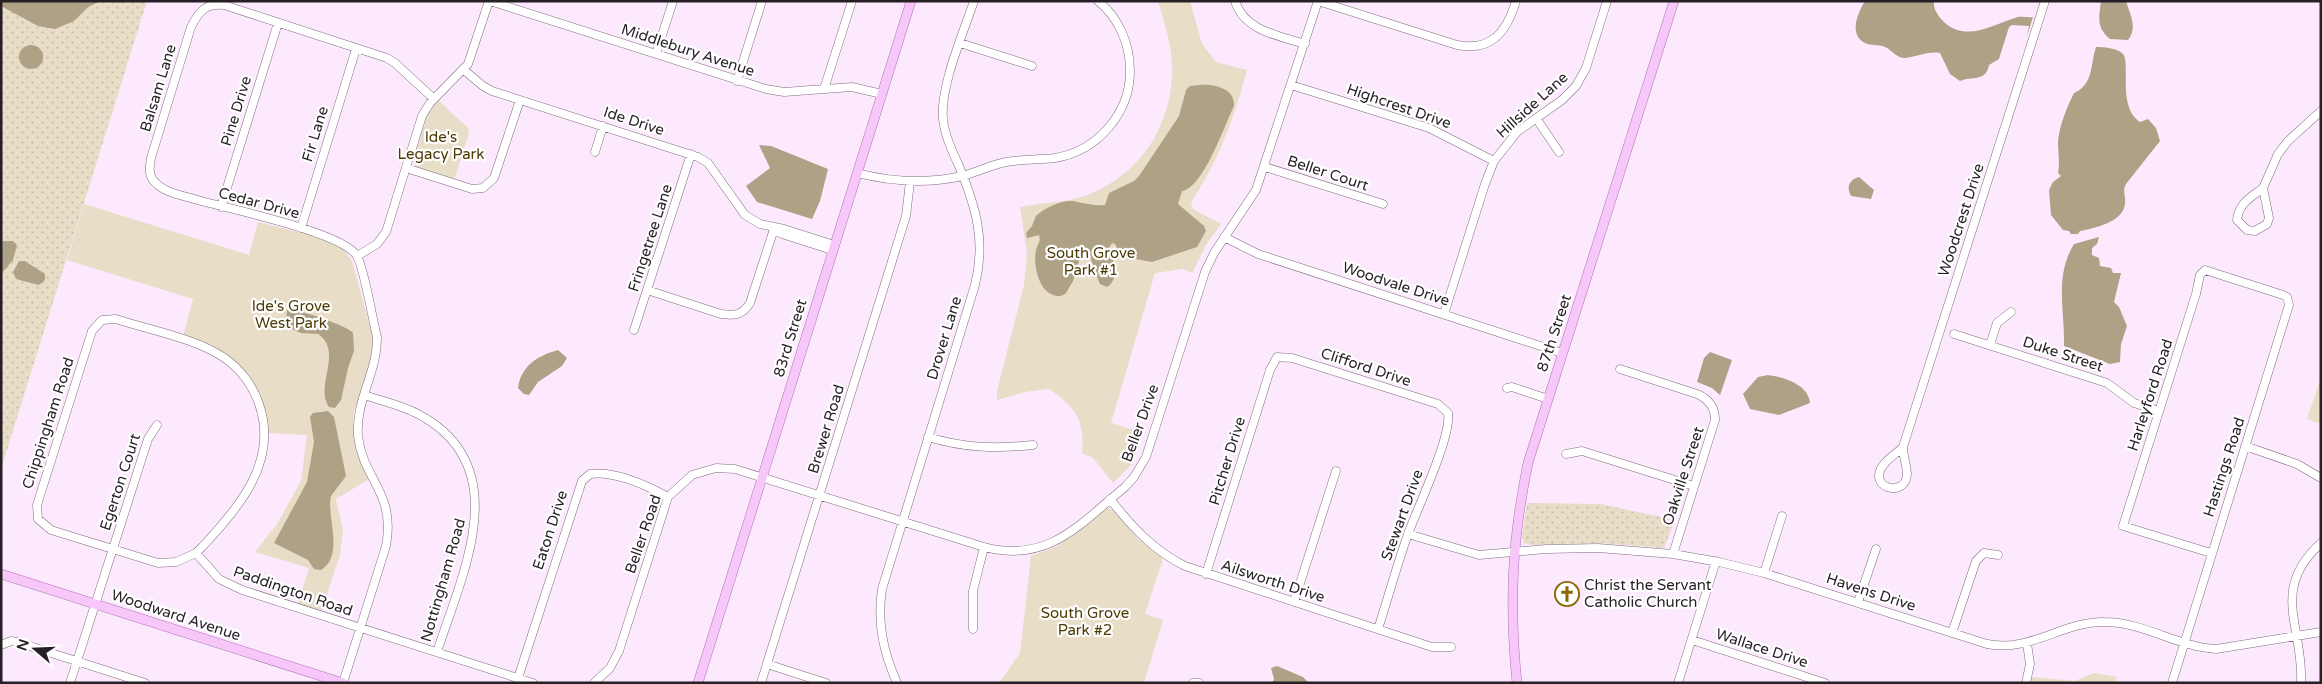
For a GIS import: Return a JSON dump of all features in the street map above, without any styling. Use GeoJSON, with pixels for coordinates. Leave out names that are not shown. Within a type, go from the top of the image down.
{"type":"FeatureCollection","features":[{"type":"Feature","properties":{"kind":"main road","name":"83rd Street"},"geometry":{"type":"LineString","coordinates":[[698,683],[911,1]]}},
{"type":"Feature","properties":{"kind":"main road","name":"87th Street"},"geometry":{"type":"LineString","coordinates":[[1517,683],[1512,612],[1513,553],[1528,463],[1674,1]]}},
{"type":"Feature","properties":{"kind":"main road","name":"Woodward Avenue"},"geometry":{"type":"LineString","coordinates":[[1,574],[343,683]]}},
{"type":"Feature","properties":{"kind":"street","name":"Middlebury Avenue"},"geometry":{"type":"LineString","coordinates":[[489,1],[766,90],[784,92],[852,87],[882,94]]}},
{"type":"Feature","properties":{"kind":"street"},"geometry":{"type":"LineString","coordinates":[[343,683],[386,546],[389,530],[387,509],[382,492],[365,461],[360,444],[359,417],[375,360],[377,337],[357,256],[383,238],[422,116],[434,99],[464,70],[474,49],[489,1]]}},
{"type":"Feature","properties":{"kind":"street"},"geometry":{"type":"LineString","coordinates":[[656,54],[673,1]]}},
{"type":"Feature","properties":{"kind":"street"},"geometry":{"type":"LineString","coordinates":[[737,80],[762,1]]}},
{"type":"Feature","properties":{"kind":"street"},"geometry":{"type":"LineString","coordinates":[[824,89],[852,1]]}},
{"type":"Feature","properties":{"kind":"street","name":"Drover Lane"},"geometry":{"type":"LineString","coordinates":[[897,683],[884,650],[879,611],[883,582],[975,285],[980,259],[980,230],[976,211],[950,145],[943,117],[947,85],[974,1]]}},
{"type":"Feature","properties":{"kind":"street"},"geometry":{"type":"LineString","coordinates":[[857,173],[910,182],[963,176],[1007,162],[1054,158],[1079,151],[1096,140],[1114,122],[1128,91],[1129,56],[1122,31],[1098,1]]}},
{"type":"Feature","properties":{"kind":"street"},"geometry":{"type":"LineString","coordinates":[[1236,1],[1241,12],[1254,26],[1305,44]]}},
{"type":"Feature","properties":{"kind":"street"},"geometry":{"type":"LineString","coordinates":[[1318,1],[1457,45],[1475,46],[1489,43],[1508,25],[1516,1]]}},
{"type":"Feature","properties":{"kind":"street","name":"Beller Drive"},"geometry":{"type":"LineString","coordinates":[[762,478],[1000,552],[1019,552],[1052,544],[1110,499],[1134,477],[1146,457],[1201,281],[1214,253],[1250,201],[1265,167],[1318,1]]}},
{"type":"Feature","properties":{"kind":"street","name":"Hillside Lane"},"geometry":{"type":"LineString","coordinates":[[1444,314],[1494,161],[1512,138],[1562,100],[1580,80],[1607,1]]}},
{"type":"Feature","properties":{"kind":"street","name":"Woodcrest Drive"},"geometry":{"type":"LineString","coordinates":[[1903,447],[1881,470],[1879,476],[1881,483],[1886,487],[1898,487],[1904,483],[1907,476],[1903,447],[2045,1]]}},
{"type":"Feature","properties":{"kind":"street","name":"Balsam Lane"},"geometry":{"type":"LineString","coordinates":[[152,179],[150,172],[151,158],[191,27],[204,8],[212,4],[224,5],[278,23]]}},
{"type":"Feature","properties":{"kind":"street"},"geometry":{"type":"LineString","coordinates":[[278,23],[395,63],[434,99]]}},
{"type":"Feature","properties":{"kind":"street","name":"Pine Drive"},"geometry":{"type":"LineString","coordinates":[[220,207],[278,23]]}},
{"type":"Feature","properties":{"kind":"street"},"geometry":{"type":"LineString","coordinates":[[960,43],[1032,66]]}},
{"type":"Feature","properties":{"kind":"street","name":"Fir Lane"},"geometry":{"type":"LineString","coordinates":[[301,228],[356,49]]}},
{"type":"Feature","properties":{"kind":"street","name":"Ide Drive"},"geometry":{"type":"LineString","coordinates":[[464,70],[482,86],[520,100],[691,154],[708,163],[745,215],[760,224],[774,229],[784,229],[833,248]]}},
{"type":"Feature","properties":{"kind":"street","name":"Highcrest Drive"},"geometry":{"type":"LineString","coordinates":[[1292,85],[1429,128],[1494,161]]}},
{"type":"Feature","properties":{"kind":"street"},"geometry":{"type":"LineString","coordinates":[[406,168],[472,189],[483,188],[494,178],[520,100]]}},
{"type":"Feature","properties":{"kind":"street"},"geometry":{"type":"LineString","coordinates":[[2263,188],[2269,218],[2261,229],[2247,230],[2237,220],[2238,209],[2263,188],[2282,147],[2321,111]]}},
{"type":"Feature","properties":{"kind":"street"},"geometry":{"type":"LineString","coordinates":[[1536,118],[1559,152]]}},
{"type":"Feature","properties":{"kind":"street"},"geometry":{"type":"LineString","coordinates":[[594,152],[603,126]]}},
{"type":"Feature","properties":{"kind":"street","name":"Fringetree Lane"},"geometry":{"type":"LineString","coordinates":[[634,330],[691,154]]}},
{"type":"Feature","properties":{"kind":"street","name":"Beller Court"},"geometry":{"type":"LineString","coordinates":[[1265,167],[1383,204]]}},
{"type":"Feature","properties":{"kind":"street","name":"Cedar Drive"},"geometry":{"type":"LineString","coordinates":[[152,179],[170,192],[301,228],[341,242],[357,256]]}},
{"type":"Feature","properties":{"kind":"street","name":"Brewer Road"},"geometry":{"type":"LineString","coordinates":[[761,683],[906,216],[910,182]]}},
{"type":"Feature","properties":{"kind":"street"},"geometry":{"type":"LineString","coordinates":[[647,290],[721,314],[734,316],[743,312],[750,303],[774,229]]}},
{"type":"Feature","properties":{"kind":"street","name":"Woodvale Drive"},"geometry":{"type":"LineString","coordinates":[[1224,237],[1258,254],[1562,353]]}},
{"type":"Feature","properties":{"kind":"street","name":"Harleyford Road"},"geometry":{"type":"LineString","coordinates":[[2211,554],[2123,526],[2202,272],[2209,271],[2283,295],[2289,300]]}},
{"type":"Feature","properties":{"kind":"street","name":"Hastings Road"},"geometry":{"type":"LineString","coordinates":[[2172,683],[2201,596],[2211,554],[2289,300]]}},
{"type":"Feature","properties":{"kind":"street"},"geometry":{"type":"LineString","coordinates":[[1990,345],[1998,323],[2011,312]]}},
{"type":"Feature","properties":{"kind":"street","name":"Chippingham Road"},"geometry":{"type":"LineString","coordinates":[[112,549],[46,527],[38,519],[37,505],[92,331],[102,320],[116,319],[211,350],[240,372],[258,402],[263,419],[265,438],[263,454],[256,476],[246,493],[196,553]]}},
{"type":"Feature","properties":{"kind":"street","name":"Duke Street"},"geometry":{"type":"LineString","coordinates":[[1954,334],[2106,383],[2134,403],[2159,411]]}},
{"type":"Feature","properties":{"kind":"street","name":"Clifford Drive"},"geometry":{"type":"LineString","coordinates":[[1277,358],[1292,358],[1438,404],[1446,409]]}},
{"type":"Feature","properties":{"kind":"street","name":"Pitcher Drive"},"geometry":{"type":"LineString","coordinates":[[1206,574],[1270,370],[1277,358]]}},
{"type":"Feature","properties":{"kind":"street","name":"Oakville Street"},"geometry":{"type":"LineString","coordinates":[[1620,369],[1697,394],[1705,398],[1712,406],[1715,420],[1673,554]]}},
{"type":"Feature","properties":{"kind":"street"},"geometry":{"type":"LineString","coordinates":[[1507,388],[1548,399]]}},
{"type":"Feature","properties":{"kind":"street","name":"Nottingham Road"},"geometry":{"type":"LineString","coordinates":[[364,395],[407,409],[436,426],[454,445],[471,476],[476,505],[474,536],[437,652]]}},
{"type":"Feature","properties":{"kind":"street","name":"Stewart Drive"},"geometry":{"type":"LineString","coordinates":[[1378,630],[1408,534],[1428,485],[1448,424],[1446,409]]}},
{"type":"Feature","properties":{"kind":"street","name":"Egerton Court"},"geometry":{"type":"LineString","coordinates":[[70,683],[148,439],[157,424]]}},
{"type":"Feature","properties":{"kind":"street"},"geometry":{"type":"LineString","coordinates":[[928,437],[976,448],[1032,445]]}},
{"type":"Feature","properties":{"kind":"street"},"geometry":{"type":"LineString","coordinates":[[2245,446],[2298,464],[2321,478]]}},
{"type":"Feature","properties":{"kind":"street"},"geometry":{"type":"LineString","coordinates":[[1566,454],[1582,451],[1694,486]]}},
{"type":"Feature","properties":{"kind":"street","name":"Beller Road"},"geometry":{"type":"LineString","coordinates":[[605,680],[619,651],[668,497],[692,475],[709,468],[727,468],[762,478]]}},
{"type":"Feature","properties":{"kind":"street"},"geometry":{"type":"LineString","coordinates":[[1294,602],[1336,471]]}},
{"type":"Feature","properties":{"kind":"street","name":"Eaton Drive"},"geometry":{"type":"LineString","coordinates":[[518,678],[582,480],[590,474],[606,473],[648,487],[668,497]]}},
{"type":"Feature","properties":{"kind":"street","name":"Ailsworth Drive"},"geometry":{"type":"LineString","coordinates":[[1110,499],[1140,535],[1155,549],[1175,561],[1206,574],[1378,630],[1432,646],[1451,647]]}},
{"type":"Feature","properties":{"kind":"street"},"geometry":{"type":"LineString","coordinates":[[1764,572],[1782,516]]}},
{"type":"Feature","properties":{"kind":"street","name":"Havens Drive"},"geometry":{"type":"LineString","coordinates":[[1408,534],[1474,555],[1583,548],[1673,554],[1716,561],[1764,572],[1952,633],[1995,645],[2010,646],[2027,643],[2085,624],[2106,622],[2127,624],[2210,649],[2226,649],[2321,632]]}},
{"type":"Feature","properties":{"kind":"street"},"geometry":{"type":"LineString","coordinates":[[2301,683],[2291,603],[2294,584],[2304,563],[2321,544]]}},
{"type":"Feature","properties":{"kind":"street"},"geometry":{"type":"LineString","coordinates":[[973,630],[973,591],[984,547]]}},
{"type":"Feature","properties":{"kind":"street"},"geometry":{"type":"LineString","coordinates":[[112,549],[164,563],[176,562],[196,553]]}},
{"type":"Feature","properties":{"kind":"street"},"geometry":{"type":"LineString","coordinates":[[1858,602],[1876,549]]}},
{"type":"Feature","properties":{"kind":"street","name":"Paddington Road"},"geometry":{"type":"LineString","coordinates":[[196,553],[211,572],[232,587],[533,683]]}},
{"type":"Feature","properties":{"kind":"street"},"geometry":{"type":"LineString","coordinates":[[1952,633],[1976,561],[1984,553],[1998,555]]}},
{"type":"Feature","properties":{"kind":"street"},"geometry":{"type":"LineString","coordinates":[[1678,683],[1716,561]]}},
{"type":"Feature","properties":{"kind":"street","name":"Wallace Drive"},"geometry":{"type":"LineString","coordinates":[[1692,640],[1825,683]]}},
{"type":"Feature","properties":{"kind":"street"},"geometry":{"type":"LineString","coordinates":[[1,644],[11,641],[18,642],[145,683]]}},
{"type":"Feature","properties":{"kind":"street"},"geometry":{"type":"LineString","coordinates":[[2026,683],[2030,664],[2027,643]]}},
{"type":"Feature","properties":{"kind":"street"},"geometry":{"type":"LineString","coordinates":[[767,664],[826,683]]}},
{"type":"Feature","properties":{"kind":"street"},"geometry":{"type":"LineString","coordinates":[[594,683],[605,680]]}},
{"type":"Feature","properties":{"kind":"street"},"geometry":{"type":"LineString","coordinates":[[1193,683],[1199,683]]}},
{"type":"Feature","properties":{"kind":"green space"},"geometry":{"type":"Polygon","coordinates":[[[1,1],[147,1],[1,469],[1,1]]]}},
{"type":"Feature","properties":{"kind":"green space","name":"South Grove Park #1"},"geometry":{"type":"Polygon","coordinates":[[[1158,1],[1190,1],[1202,44],[1216,62],[1247,70],[1225,139],[1191,203],[1193,209],[1221,224],[1206,245],[1192,273],[1183,269],[1155,273],[1111,423],[1143,433],[1132,464],[1113,483],[1093,458],[1082,453],[1083,442],[1080,423],[1066,402],[1049,389],[1025,392],[997,400],[997,391],[1024,285],[1027,254],[1020,207],[1082,197],[1108,185],[1137,161],[1149,147],[1158,131],[1170,95],[1172,57],[1158,1]]]}},
{"type":"Feature","properties":{"kind":"green space","name":"Ide's Legacy Park"},"geometry":{"type":"Polygon","coordinates":[[[438,100],[468,128],[469,133],[454,180],[417,168],[413,163],[426,117],[438,100]]]}},
{"type":"Feature","properties":{"kind":"green space","name":"Ide's Grove West Park"},"geometry":{"type":"Polygon","coordinates":[[[84,204],[249,255],[258,222],[310,235],[343,249],[352,261],[373,338],[372,356],[354,412],[353,426],[357,453],[369,479],[336,499],[343,530],[340,555],[321,612],[298,604],[309,568],[255,552],[277,524],[301,481],[307,435],[268,433],[260,396],[243,370],[217,351],[183,336],[193,299],[67,260],[84,204]]]}},
{"type":"Feature","properties":{"kind":"green space"},"geometry":{"type":"Polygon","coordinates":[[[2321,377],[2321,424],[2307,419],[2321,377]]]}},
{"type":"Feature","properties":{"kind":"green space"},"geometry":{"type":"Polygon","coordinates":[[[1527,503],[1601,504],[1675,520],[1664,548],[1600,543],[1531,545],[1524,543],[1522,537],[1527,503]]]}},
{"type":"Feature","properties":{"kind":"green space","name":"South Grove Park #2"},"geometry":{"type":"Polygon","coordinates":[[[1107,508],[1113,510],[1137,538],[1163,559],[1145,614],[1163,620],[1144,683],[999,683],[1020,653],[1031,556],[1057,546],[1107,508]]]}},
{"type":"Feature","properties":{"kind":"green space"},"geometry":{"type":"Polygon","coordinates":[[[2094,673],[2117,677],[2115,683],[2030,683],[2032,677],[2075,681],[2094,673]]]}},
{"type":"Feature","properties":{"kind":"shaded area"},"geometry":{"type":"Polygon","coordinates":[[[1,1],[101,1],[88,7],[74,21],[55,29],[38,26],[1,6],[1,1]]]}},
{"type":"Feature","properties":{"kind":"shaded area"},"geometry":{"type":"Polygon","coordinates":[[[1865,1],[1934,1],[1935,10],[1942,20],[1953,28],[1962,31],[1980,30],[2018,17],[2033,17],[2027,36],[2029,26],[2012,25],[2009,27],[1999,59],[1989,65],[1985,74],[1960,81],[1950,74],[1940,53],[1902,58],[1885,47],[1867,44],[1860,39],[1857,34],[1856,23],[1865,1]]]}},
{"type":"Feature","properties":{"kind":"shaded area"},"geometry":{"type":"Polygon","coordinates":[[[2101,1],[2126,1],[2133,26],[2128,40],[2110,39],[2102,31],[2100,26],[2101,1]]]}},
{"type":"Feature","properties":{"kind":"shaded area"},"geometry":{"type":"Polygon","coordinates":[[[31,45],[40,48],[43,57],[40,66],[31,69],[22,66],[19,57],[22,48],[31,45]]]}},
{"type":"Feature","properties":{"kind":"shaded area"},"geometry":{"type":"Polygon","coordinates":[[[2096,47],[2119,51],[2125,57],[2128,105],[2133,115],[2140,122],[2148,119],[2156,128],[2160,141],[2126,184],[2124,189],[2125,204],[2119,215],[2114,220],[2100,226],[2080,231],[2078,234],[2071,234],[2069,231],[2063,230],[2051,215],[2049,190],[2053,182],[2061,176],[2058,173],[2058,142],[2064,117],[2074,93],[2085,85],[2088,79],[2096,47]]]}},
{"type":"Feature","properties":{"kind":"shaded area"},"geometry":{"type":"Polygon","coordinates":[[[1190,86],[1217,86],[1227,91],[1231,95],[1234,106],[1205,168],[1190,188],[1182,191],[1178,204],[1204,226],[1206,231],[1197,247],[1152,262],[1136,259],[1129,260],[1121,256],[1115,244],[1112,243],[1109,248],[1113,258],[1115,274],[1111,284],[1107,287],[1100,284],[1089,250],[1085,249],[1082,251],[1073,281],[1066,293],[1057,296],[1046,291],[1040,281],[1036,268],[1035,255],[1039,235],[1027,238],[1026,233],[1032,226],[1036,216],[1048,207],[1063,202],[1073,201],[1105,205],[1109,193],[1134,181],[1139,176],[1179,116],[1186,90],[1190,86]]]}},
{"type":"Feature","properties":{"kind":"shaded area"},"geometry":{"type":"Polygon","coordinates":[[[759,145],[771,146],[828,169],[820,201],[812,219],[757,202],[746,186],[770,168],[759,145]]]}},
{"type":"Feature","properties":{"kind":"shaded area"},"geometry":{"type":"Polygon","coordinates":[[[1859,177],[1874,190],[1871,199],[1851,196],[1849,184],[1859,177]]]}},
{"type":"Feature","properties":{"kind":"shaded area"},"geometry":{"type":"Polygon","coordinates":[[[2099,237],[2097,244],[2092,248],[2092,255],[2099,258],[2100,266],[2111,268],[2113,273],[2121,273],[2114,302],[2119,307],[2127,326],[2121,344],[2120,362],[2110,364],[2064,346],[2062,281],[2068,256],[2074,244],[2099,237]]]}},
{"type":"Feature","properties":{"kind":"shaded area"},"geometry":{"type":"Polygon","coordinates":[[[1,241],[13,241],[17,245],[13,260],[1,274],[1,241]]]}},
{"type":"Feature","properties":{"kind":"shaded area"},"geometry":{"type":"Polygon","coordinates":[[[19,261],[25,261],[45,274],[45,280],[39,285],[16,279],[13,272],[19,261]]]}},
{"type":"Feature","properties":{"kind":"shaded area"},"geometry":{"type":"Polygon","coordinates":[[[287,310],[322,318],[342,326],[353,333],[354,351],[341,400],[335,408],[329,407],[325,399],[329,350],[325,341],[318,334],[301,333],[289,328],[286,321],[287,310]]]}},
{"type":"Feature","properties":{"kind":"shaded area"},"geometry":{"type":"Polygon","coordinates":[[[558,350],[567,358],[562,366],[538,382],[529,395],[524,394],[518,388],[526,368],[543,355],[558,350]]]}},
{"type":"Feature","properties":{"kind":"shaded area"},"geometry":{"type":"Polygon","coordinates":[[[1710,352],[1732,360],[1720,395],[1712,388],[1697,382],[1704,358],[1710,352]]]}},
{"type":"Feature","properties":{"kind":"shaded area"},"geometry":{"type":"Polygon","coordinates":[[[1768,375],[1800,386],[1808,396],[1810,403],[1779,415],[1750,409],[1743,394],[1758,377],[1768,375]]]}},
{"type":"Feature","properties":{"kind":"shaded area"},"geometry":{"type":"Polygon","coordinates":[[[328,411],[334,417],[346,476],[331,496],[332,555],[328,563],[321,570],[314,569],[308,560],[274,543],[307,482],[314,442],[310,417],[313,413],[328,411]]]}},
{"type":"Feature","properties":{"kind":"shaded area"},"geometry":{"type":"Polygon","coordinates":[[[1277,666],[1303,677],[1309,683],[1272,683],[1274,679],[1271,668],[1277,666]]]}},
{"type":"Feature","properties":{"kind":"place","name":"Christ the Servant Catholic Church"},"geometry":{"type":"Point","coordinates":[1567,594]}}]}
